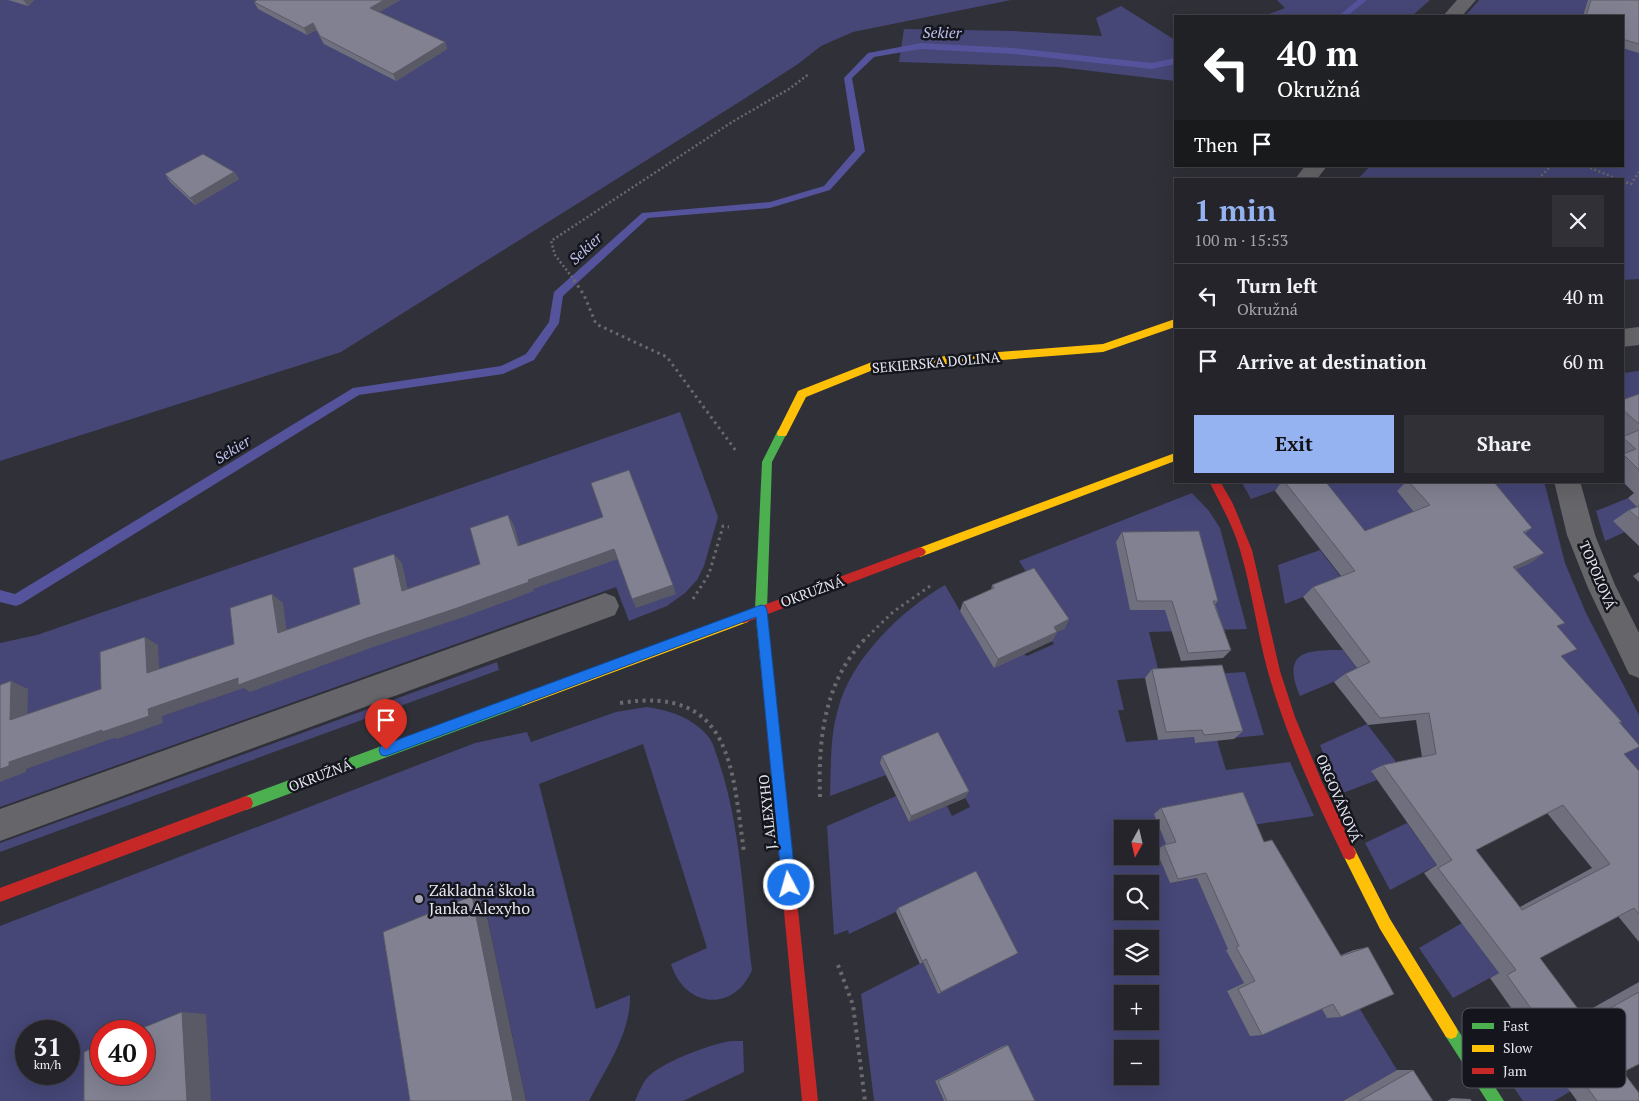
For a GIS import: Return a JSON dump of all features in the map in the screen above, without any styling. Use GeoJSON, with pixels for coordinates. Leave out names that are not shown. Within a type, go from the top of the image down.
{"type":"FeatureCollection","features":[{"type":"Feature","properties":{"kind":"street"},"geometry":{"type":"LineString","coordinates":[[1453,15],[1467,0]]}},
{"type":"Feature","properties":{"kind":"street"},"geometry":{"type":"LineString","coordinates":[[1306,178],[1316,167]]}},
{"type":"Feature","properties":{"kind":"street","name":"SEKIERSKA DOLINA"},"geometry":{"type":"LineString","coordinates":[[761,610],[767,462],[802,394],[872,366],[1103,348],[1174,323]]}},
{"type":"Feature","properties":{"kind":"street"},"geometry":{"type":"LineString","coordinates":[[1624,338],[1639,336]]}},
{"type":"Feature","properties":{"kind":"street","name":"OKRUŽNÁ"},"geometry":{"type":"LineString","coordinates":[[0,894],[1174,457]]}},
{"type":"Feature","properties":{"kind":"street","name":"ORGOVÁNOVÁ"},"geometry":{"type":"LineString","coordinates":[[1215,483],[1236,516],[1249,562],[1272,665],[1297,736],[1346,852],[1388,931],[1462,1051]]}},
{"type":"Feature","properties":{"kind":"street","name":"TOPOĽOVÁ"},"geometry":{"type":"LineString","coordinates":[[1568,483],[1581,535],[1588,553],[1602,588],[1639,664]]}},
{"type":"Feature","properties":{"kind":"street"},"geometry":{"type":"LineString","coordinates":[[0,825],[605,606]]}},
{"type":"Feature","properties":{"kind":"street","name":"J. ALEXYHO"},"geometry":{"type":"LineString","coordinates":[[761,610],[810,1101]]}},
{"type":"Feature","properties":{"kind":"street","name":"ORGOVÁNOVÁ"},"geometry":{"type":"LineString","coordinates":[[1487,1088],[1496,1101]]}},
{"type":"Feature","properties":{"kind":"path"},"geometry":{"type":"LineString","coordinates":[[767,462],[738,454],[667,357],[596,324],[582,290],[567,273],[552,250],[551,241],[732,122],[789,89],[809,74]]}},
{"type":"Feature","properties":{"kind":"path"},"geometry":{"type":"LineString","coordinates":[[1539,178],[1550,167]]}},
{"type":"Feature","properties":{"kind":"path"},"geometry":{"type":"LineString","coordinates":[[1588,167],[1615,178]]}},
{"type":"Feature","properties":{"kind":"path"},"geometry":{"type":"LineString","coordinates":[[1624,182],[1631,184],[1639,172]]}},
{"type":"Feature","properties":{"kind":"path"},"geometry":{"type":"LineString","coordinates":[[690,602],[700,592],[709,576],[724,526],[764,532]]}},
{"type":"Feature","properties":{"kind":"path"},"geometry":{"type":"LineString","coordinates":[[820,804],[819,762],[822,725],[830,696],[842,668],[863,640],[888,616],[935,583]]}},
{"type":"Feature","properties":{"kind":"path"},"geometry":{"type":"LineString","coordinates":[[612,704],[638,699],[659,700],[680,704],[698,713],[717,733],[729,768],[735,798]]}},
{"type":"Feature","properties":{"kind":"path"},"geometry":{"type":"LineString","coordinates":[[836,962],[853,1005],[865,1101]]}},
{"type":"Feature","properties":{"kind":"shaded area"},"geometry":{"type":"Polygon","coordinates":[[[0,0],[1011,0],[853,32],[821,46],[798,64],[744,99],[341,352],[0,461],[0,0]]]}},
{"type":"Feature","properties":{"kind":"shaded area"},"geometry":{"type":"Polygon","coordinates":[[[1277,0],[1430,0],[1413,15],[1267,15],[1285,8],[1277,0]]]}},
{"type":"Feature","properties":{"kind":"shaded area"},"geometry":{"type":"Polygon","coordinates":[[[1479,0],[1639,0],[1639,279],[1624,280],[1624,178],[1359,178],[1369,167],[1624,167],[1624,15],[1466,15],[1479,0]]]}},
{"type":"Feature","properties":{"kind":"shaded area"},"geometry":{"type":"Polygon","coordinates":[[[1121,6],[1174,39],[1174,81],[1058,67],[899,62],[904,29],[1013,31],[1102,36],[1096,18],[1121,6]]]}},
{"type":"Feature","properties":{"kind":"shaded area"},"geometry":{"type":"Polygon","coordinates":[[[1639,371],[1639,401],[1624,407],[1624,373],[1639,371]]]}},
{"type":"Feature","properties":{"kind":"shaded area"},"geometry":{"type":"Polygon","coordinates":[[[680,412],[718,517],[704,566],[697,580],[685,593],[667,606],[629,621],[616,587],[0,807],[0,643],[37,635],[680,412]]]}},
{"type":"Feature","properties":{"kind":"shaded area"},"geometry":{"type":"Polygon","coordinates":[[[1242,483],[1296,483],[1251,499],[1242,483]]]}},
{"type":"Feature","properties":{"kind":"shaded area"},"geometry":{"type":"Polygon","coordinates":[[[1309,483],[1545,483],[1565,563],[1586,613],[1639,715],[1639,798],[1418,516],[1354,541],[1309,483]]]}},
{"type":"Feature","properties":{"kind":"shaded area"},"geometry":{"type":"Polygon","coordinates":[[[1192,493],[1209,511],[1220,528],[1247,629],[1149,632],[1160,677],[1117,680],[1124,710],[1118,710],[1126,742],[1194,737],[1195,743],[1217,740],[1226,770],[1290,762],[1314,816],[1245,826],[1159,849],[1159,820],[1114,820],[1114,865],[1159,865],[1159,857],[1170,883],[1197,878],[1244,983],[1228,991],[1320,1006],[1358,1006],[1397,1070],[1343,1101],[1030,1101],[935,1081],[944,1101],[874,1101],[861,994],[923,962],[938,993],[1012,956],[972,876],[849,934],[848,930],[834,935],[827,826],[896,796],[909,822],[947,806],[952,816],[970,807],[935,740],[881,763],[886,775],[830,796],[832,741],[835,719],[845,690],[866,654],[895,622],[928,595],[945,585],[960,611],[1027,656],[1054,644],[1049,636],[1064,629],[1019,561],[1192,493]]]}},
{"type":"Feature","properties":{"kind":"shaded area"},"geometry":{"type":"Polygon","coordinates":[[[1628,498],[1639,509],[1614,521],[1625,532],[1605,541],[1596,511],[1628,498]]]}},
{"type":"Feature","properties":{"kind":"shaded area"},"geometry":{"type":"Polygon","coordinates":[[[1320,550],[1344,581],[1285,604],[1278,565],[1320,550]]]}},
{"type":"Feature","properties":{"kind":"shaded area"},"geometry":{"type":"Polygon","coordinates":[[[1343,650],[1359,671],[1300,696],[1294,670],[1300,656],[1318,651],[1343,650]]]}},
{"type":"Feature","properties":{"kind":"shaded area"},"geometry":{"type":"Polygon","coordinates":[[[497,662],[499,670],[0,852],[0,843],[497,662]]]}},
{"type":"Feature","properties":{"kind":"shaded area"},"geometry":{"type":"Polygon","coordinates":[[[1245,672],[1264,735],[1233,738],[1195,675],[1245,672]]]}},
{"type":"Feature","properties":{"kind":"shaded area","name":"Základná škola Janka Alexyho"},"geometry":{"type":"Polygon","coordinates":[[[646,707],[671,712],[694,723],[711,740],[726,784],[732,810],[752,970],[744,984],[733,994],[721,999],[709,1000],[697,996],[686,989],[677,978],[671,964],[707,948],[643,744],[539,784],[596,1009],[630,995],[629,1009],[622,1037],[589,1101],[526,1101],[484,902],[426,1101],[211,1101],[155,1042],[155,1020],[90,1020],[90,1085],[106,1085],[113,1101],[0,1101],[0,926],[475,743],[527,732],[531,742],[616,712],[646,707]]]}},
{"type":"Feature","properties":{"kind":"shaded area"},"geometry":{"type":"Polygon","coordinates":[[[1367,724],[1397,763],[1372,773],[1377,780],[1340,794],[1320,745],[1367,724]]]}},
{"type":"Feature","properties":{"kind":"shaded area"},"geometry":{"type":"Polygon","coordinates":[[[1407,823],[1437,865],[1390,890],[1365,843],[1407,823]]]}},
{"type":"Feature","properties":{"kind":"shaded area"},"geometry":{"type":"Polygon","coordinates":[[[1462,923],[1499,973],[1453,998],[1419,948],[1462,923]]]}},
{"type":"Feature","properties":{"kind":"shaded area"},"geometry":{"type":"Polygon","coordinates":[[[743,1041],[744,1072],[683,1101],[635,1101],[645,1080],[657,1070],[713,1045],[743,1041]]]}},
{"type":"Feature","properties":{"kind":"shaded area"},"geometry":{"type":"Polygon","coordinates":[[[1514,1088],[1569,1088],[1571,1091],[1554,1101],[1523,1101],[1514,1088]]]}},
{"type":"Feature","properties":{"kind":"building"},"geometry":{"type":"Polygon","coordinates":[[[257,0],[384,0],[370,8],[445,42],[393,74],[320,36],[313,23],[304,28],[254,2],[257,0]]]}},
{"type":"Feature","properties":{"kind":"building"},"geometry":{"type":"Polygon","coordinates":[[[1591,0],[1639,0],[1639,44],[1624,40],[1624,15],[1586,15],[1591,0]]]}},
{"type":"Feature","properties":{"kind":"building"},"geometry":{"type":"Polygon","coordinates":[[[203,154],[234,172],[190,198],[165,174],[203,154]]]}},
{"type":"Feature","properties":{"kind":"building"},"geometry":{"type":"Polygon","coordinates":[[[1639,394],[1639,424],[1624,411],[1624,399],[1639,394]]]}},
{"type":"Feature","properties":{"kind":"building"},"geometry":{"type":"Polygon","coordinates":[[[1639,430],[1639,470],[1624,455],[1636,449],[1624,439],[1624,436],[1639,430]]]}},
{"type":"Feature","properties":{"kind":"building"},"geometry":{"type":"Polygon","coordinates":[[[629,470],[673,585],[632,599],[614,549],[528,580],[529,582],[238,685],[238,678],[148,709],[149,716],[9,762],[9,766],[0,769],[0,685],[11,681],[10,720],[101,689],[100,652],[145,637],[147,673],[234,644],[230,608],[272,594],[278,633],[360,604],[353,568],[394,554],[402,591],[480,564],[470,528],[508,515],[518,546],[603,517],[591,483],[629,470]]]}},
{"type":"Feature","properties":{"kind":"building"},"geometry":{"type":"Polygon","coordinates":[[[1286,483],[1327,483],[1365,531],[1430,505],[1410,483],[1495,483],[1532,528],[1523,532],[1544,553],[1513,567],[1565,623],[1557,626],[1577,649],[1561,656],[1622,722],[1619,722],[1639,745],[1639,747],[1624,754],[1639,771],[1639,914],[1634,908],[1540,958],[1577,1008],[1531,1008],[1507,975],[1516,970],[1438,868],[1452,860],[1383,765],[1436,754],[1429,713],[1380,718],[1345,674],[1370,662],[1313,587],[1355,571],[1286,483]],[[1563,805],[1476,850],[1522,910],[1610,864],[1563,805]]]}},
{"type":"Feature","properties":{"kind":"building"},"geometry":{"type":"Polygon","coordinates":[[[1639,506],[1639,519],[1629,510],[1639,506]]]}},
{"type":"Feature","properties":{"kind":"building"},"geometry":{"type":"Polygon","coordinates":[[[1199,531],[1218,601],[1213,601],[1231,650],[1188,653],[1172,601],[1137,601],[1122,532],[1199,531]]]}},
{"type":"Feature","properties":{"kind":"building"},"geometry":{"type":"Polygon","coordinates":[[[1034,568],[1069,619],[1054,627],[1057,632],[998,659],[963,602],[994,588],[992,585],[1034,568]]]}},
{"type":"Feature","properties":{"kind":"building"},"geometry":{"type":"Polygon","coordinates":[[[1222,665],[1243,731],[1204,735],[1202,730],[1166,732],[1152,669],[1222,665]]]}},
{"type":"Feature","properties":{"kind":"building"},"geometry":{"type":"Polygon","coordinates":[[[938,732],[969,791],[911,816],[882,756],[938,732]]]}},
{"type":"Feature","properties":{"kind":"building"},"geometry":{"type":"Polygon","coordinates":[[[1243,792],[1264,842],[1272,840],[1341,956],[1368,947],[1394,994],[1341,1017],[1333,1004],[1262,1035],[1238,989],[1255,981],[1236,947],[1239,946],[1206,873],[1178,879],[1164,845],[1176,842],[1161,808],[1243,792]]]}},
{"type":"Feature","properties":{"kind":"building"},"geometry":{"type":"Polygon","coordinates":[[[976,871],[1018,953],[941,992],[926,959],[922,961],[898,908],[976,871]]]}},
{"type":"Feature","properties":{"kind":"building"},"geometry":{"type":"Polygon","coordinates":[[[472,896],[513,1101],[410,1101],[383,932],[472,896]]]}},
{"type":"Feature","properties":{"kind":"building"},"geometry":{"type":"Polygon","coordinates":[[[1639,992],[1639,1064],[1626,1070],[1626,1008],[1610,1008],[1639,992]]]}},
{"type":"Feature","properties":{"kind":"building"},"geometry":{"type":"Polygon","coordinates":[[[182,1012],[187,1101],[84,1101],[84,1052],[90,1050],[90,1085],[155,1085],[155,1023],[182,1012]]]}},
{"type":"Feature","properties":{"kind":"building"},"geometry":{"type":"Polygon","coordinates":[[[1008,1045],[1035,1101],[947,1101],[938,1081],[1008,1045]]]}},
{"type":"Feature","properties":{"kind":"building"},"geometry":{"type":"Polygon","coordinates":[[[1413,1070],[1433,1101],[1359,1101],[1413,1070]]]}},
{"type":"Feature","properties":{"kind":"building"},"geometry":{"type":"Polygon","coordinates":[[[1626,1076],[1639,1093],[1639,1101],[1597,1101],[1588,1088],[1626,1088],[1626,1076]]]}},
{"type":"Feature","properties":{"kind":"waterway","name":"Sekier"},"geometry":{"type":"LineString","coordinates":[[1343,15],[1363,0]]}},
{"type":"Feature","properties":{"kind":"waterway","name":"Sekier"},"geometry":{"type":"LineString","coordinates":[[0,596],[16,600],[357,391],[503,370],[530,357],[554,323],[558,295],[645,215],[770,205],[827,188],[860,151],[848,78],[871,55],[921,46],[1013,51],[1152,66],[1174,61]]}},
{"type":"Feature","properties":{"kind":"traffic: fast"},"geometry":{"type":"LineString","coordinates":[[769,690],[761,610],[767,462],[782,433]]}},
{"type":"Feature","properties":{"kind":"traffic: fast"},"geometry":{"type":"LineString","coordinates":[[246,803],[523,700]]}},
{"type":"Feature","properties":{"kind":"traffic: fast"},"geometry":{"type":"LineString","coordinates":[[1451,1032],[1462,1049]]}},
{"type":"Feature","properties":{"kind":"traffic: fast"},"geometry":{"type":"LineString","coordinates":[[1488,1088],[1496,1101]]}},
{"type":"Feature","properties":{"kind":"traffic: slow"},"geometry":{"type":"LineString","coordinates":[[782,433],[802,394],[872,366],[1103,348],[1174,323]]}},
{"type":"Feature","properties":{"kind":"traffic: slow"},"geometry":{"type":"LineString","coordinates":[[920,552],[1174,457]]}},
{"type":"Feature","properties":{"kind":"traffic: slow"},"geometry":{"type":"LineString","coordinates":[[523,700],[744,618]]}},
{"type":"Feature","properties":{"kind":"traffic: slow"},"geometry":{"type":"LineString","coordinates":[[1349,853],[1385,924],[1451,1032]]}},
{"type":"Feature","properties":{"kind":"traffic: jam"},"geometry":{"type":"LineString","coordinates":[[1215,483],[1228,504],[1246,550],[1274,671],[1289,717],[1317,787],[1349,853]]}},
{"type":"Feature","properties":{"kind":"traffic: jam"},"geometry":{"type":"LineString","coordinates":[[744,618],[920,552]]}},
{"type":"Feature","properties":{"kind":"traffic: jam"},"geometry":{"type":"LineString","coordinates":[[769,690],[810,1101]]}},
{"type":"Feature","properties":{"kind":"traffic: jam"},"geometry":{"type":"LineString","coordinates":[[0,895],[246,803]]}},
{"type":"Feature","properties":{"kind":"place","name":"Základná škola Janka Alexyho"},"geometry":{"type":"Point","coordinates":[419,899]}},
{"type":"Feature","properties":{"kind":"route"},"geometry":{"type":"LineString","coordinates":[[386,750],[761,610],[789,885]]}}]}
